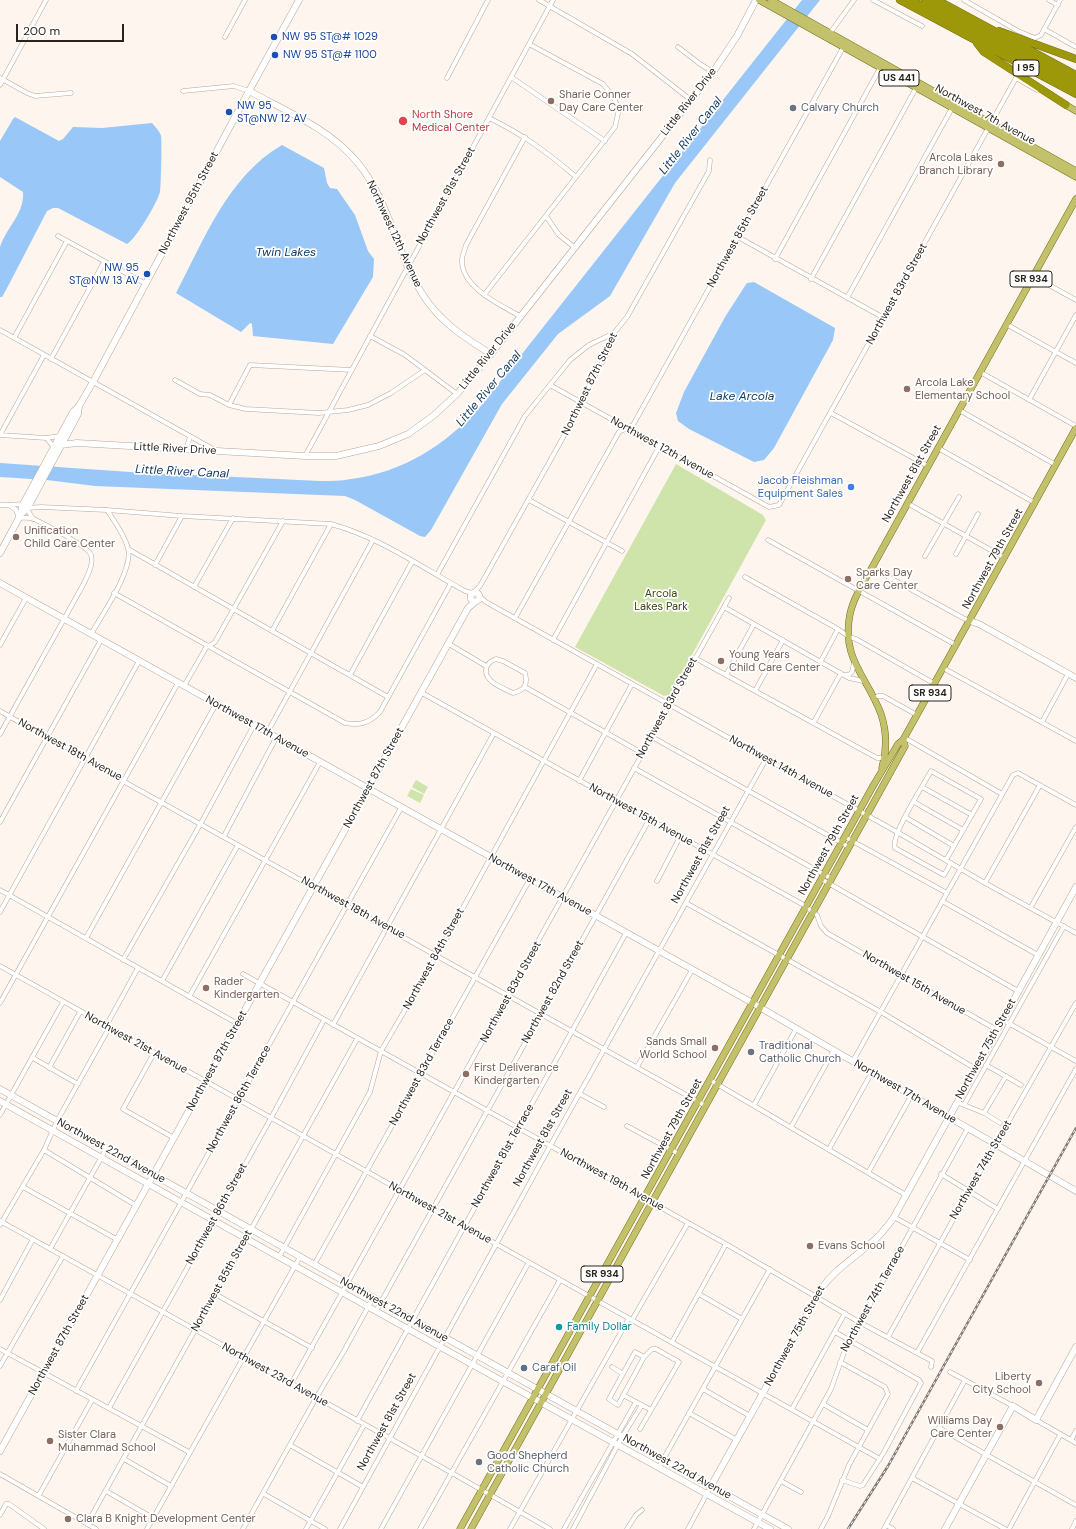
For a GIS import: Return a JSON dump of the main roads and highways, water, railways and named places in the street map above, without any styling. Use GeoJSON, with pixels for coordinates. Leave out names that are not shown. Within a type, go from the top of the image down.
{"type":"FeatureCollection","features":[{"type":"Feature","properties":{"kind":"highway","name":"I 95"},"geometry":{"type":"LineString","coordinates":[[900,0],[975,42],[1076,94]]}},
{"type":"Feature","properties":{"kind":"highway"},"geometry":{"type":"LineString","coordinates":[[911,0],[1076,88]]}},
{"type":"Feature","properties":{"kind":"highway"},"geometry":{"type":"LineString","coordinates":[[925,0],[1076,81]]}},
{"type":"Feature","properties":{"kind":"highway","name":"I 95"},"geometry":{"type":"LineString","coordinates":[[937,0],[1076,75]]}},
{"type":"Feature","properties":{"kind":"highway"},"geometry":{"type":"LineString","coordinates":[[993,31],[1003,31],[1076,59]]}},
{"type":"Feature","properties":{"kind":"highway"},"geometry":{"type":"LineString","coordinates":[[975,42],[984,52],[1066,105]]}},
{"type":"Feature","properties":{"kind":"main road","name":"Northwest 95th Street"},"geometry":{"type":"LineString","coordinates":[[58,446],[60,436],[73,412],[79,406],[93,382],[299,0]]}},
{"type":"Feature","properties":{"kind":"main road","name":"Northwest 7th Avenue"},"geometry":{"type":"LineString","coordinates":[[758,0],[789,14],[925,86],[1076,177]]}},
{"type":"Feature","properties":{"kind":"main road","name":"Little River Drive"},"geometry":{"type":"LineString","coordinates":[[58,446],[77,443],[305,456],[336,456],[379,446],[408,434],[433,416],[457,394],[491,354],[713,72],[737,36],[758,0]]}},
{"type":"Feature","properties":{"kind":"main road","name":"Northwest 7th Avenue"},"geometry":{"type":"LineString","coordinates":[[771,0],[789,14]]}},
{"type":"Feature","properties":{"kind":"main road","name":"Northwest 7th Avenue"},"geometry":{"type":"LineString","coordinates":[[804,22],[830,33],[845,45],[880,68],[952,108],[1076,170]]}},
{"type":"Feature","properties":{"kind":"main road"},"geometry":{"type":"LineString","coordinates":[[916,88],[925,86]]}},
{"type":"Feature","properties":{"kind":"main road","name":"Northwest 12th Avenue"},"geometry":{"type":"LineString","coordinates":[[249,91],[324,132],[357,162],[368,177],[382,203],[408,267],[423,296],[453,329],[491,354]]}},
{"type":"Feature","properties":{"kind":"main road"},"geometry":{"type":"LineString","coordinates":[[1066,105],[1076,111]]}},
{"type":"Feature","properties":{"kind":"main road","name":"Northwest 81st Street"},"geometry":{"type":"LineString","coordinates":[[880,774],[886,740],[884,727],[873,698],[854,663],[850,650],[849,623],[853,603],[1076,199]]}},
{"type":"Feature","properties":{"kind":"main road","name":"Northwest 95th Street"},"geometry":{"type":"LineString","coordinates":[[26,507],[38,481],[58,446],[67,435],[78,414],[79,406]]}},
{"type":"Feature","properties":{"kind":"main road","name":"Northwest 79th Street"},"geometry":{"type":"LineString","coordinates":[[460,1529],[841,843],[898,744],[904,739],[1076,429]]}},
{"type":"Feature","properties":{"kind":"main road"},"geometry":{"type":"LineString","coordinates":[[67,435],[70,440],[77,443]]}},
{"type":"Feature","properties":{"kind":"main road","name":"Northwest 95th Street"},"geometry":{"type":"LineString","coordinates":[[0,553],[20,516],[33,497],[38,481]]}},
{"type":"Feature","properties":{"kind":"main road","name":"Northwest 17th Avenue"},"geometry":{"type":"LineString","coordinates":[[0,583],[400,808],[752,1003],[1076,1191]]}},
{"type":"Feature","properties":{"kind":"main road","name":"Northwest 87th Street"},"geometry":{"type":"LineString","coordinates":[[0,1451],[475,597]]}},
{"type":"Feature","properties":{"kind":"main road"},"geometry":{"type":"LineString","coordinates":[[970,621],[979,624],[1076,678]]}},
{"type":"Feature","properties":{"kind":"main road","name":"Northwest 79th Street"},"geometry":{"type":"LineString","coordinates":[[471,1529],[867,816],[905,746],[904,739]]}},
{"type":"Feature","properties":{"kind":"main road","name":"Northwest 75th Street"},"geometry":{"type":"LineString","coordinates":[[711,1486],[816,1296],[837,1269],[872,1243],[894,1217],[1076,887]]}},
{"type":"Feature","properties":{"kind":"main road","name":"Northwest 22nd Avenue"},"geometry":{"type":"LineString","coordinates":[[0,1090],[788,1529]]}},
{"type":"Feature","properties":{"kind":"main road","name":"Northwest 22nd Avenue"},"geometry":{"type":"LineString","coordinates":[[0,1101],[440,1347],[534,1397],[770,1529]]}},
{"type":"Feature","properties":{"kind":"main road"},"geometry":{"type":"LineString","coordinates":[[620,1242],[628,1246]]}},
{"type":"Feature","properties":{"kind":"main road"},"geometry":{"type":"LineString","coordinates":[[945,1529],[1013,1406],[1036,1420],[1076,1347]]}},
{"type":"Feature","properties":{"kind":"main road"},"geometry":{"type":"LineString","coordinates":[[561,1348],[568,1352]]}},
{"type":"Feature","properties":{"kind":"main road"},"geometry":{"type":"LineString","coordinates":[[506,1465],[512,1449],[510,1440]]}},
{"type":"Feature","properties":{"kind":"water"},"geometry":{"type":"Polygon","coordinates":[[[802,0],[820,0],[675,183],[610,296],[558,334],[502,404],[431,530],[425,537],[420,536],[345,496],[95,486],[47,480],[0,477],[0,463],[130,472],[336,481],[347,480],[389,470],[422,455],[453,433],[480,407],[802,0]]]}},
{"type":"Feature","properties":{"kind":"water"},"geometry":{"type":"Polygon","coordinates":[[[15,117],[59,141],[63,139],[73,127],[102,128],[152,123],[159,131],[161,136],[160,192],[146,220],[136,235],[127,244],[58,208],[53,208],[47,211],[5,292],[2,297],[0,297],[0,247],[6,233],[18,214],[23,200],[23,192],[0,177],[0,141],[15,117]]]}},
{"type":"Feature","properties":{"kind":"water","name":"Twin Lakes"},"geometry":{"type":"Polygon","coordinates":[[[282,145],[324,168],[327,183],[330,188],[337,189],[355,215],[368,251],[374,259],[373,277],[333,344],[253,336],[252,324],[250,323],[241,332],[176,293],[208,231],[232,191],[263,158],[282,145]]]}},
{"type":"Feature","properties":{"kind":"water","name":"Lake Arcola"},"geometry":{"type":"Polygon","coordinates":[[[754,282],[835,328],[833,340],[774,448],[764,460],[754,462],[689,429],[678,421],[676,413],[684,392],[725,317],[747,283],[754,282]]]}},
{"type":"Feature","properties":{"kind":"railway"},"geometry":{"type":"LineString","coordinates":[[848,1529],[888,1466],[1076,1128]]}},
{"type":"Feature","properties":{"kind":"place","name":"NW 95 ST@# 1029"},"geometry":{"type":"Point","coordinates":[274,37]}},
{"type":"Feature","properties":{"kind":"place","name":"NW 95 ST@# 1100"},"geometry":{"type":"Point","coordinates":[275,55]}},
{"type":"Feature","properties":{"kind":"place","name":"Sharie Conner Day Care Center"},"geometry":{"type":"Point","coordinates":[551,101]}},
{"type":"Feature","properties":{"kind":"place","name":"Calvary Church"},"geometry":{"type":"Point","coordinates":[793,108]}},
{"type":"Feature","properties":{"kind":"place","name":"NW 95 ST@NW 12 AV"},"geometry":{"type":"Point","coordinates":[229,112]}},
{"type":"Feature","properties":{"kind":"place","name":"North Shore Medical Center"},"geometry":{"type":"Point","coordinates":[403,121]}},
{"type":"Feature","properties":{"kind":"place","name":"Arcola Lakes Branch Library"},"geometry":{"type":"Point","coordinates":[1001,164]}},
{"type":"Feature","properties":{"kind":"place","name":"NW 95 ST@NW 13 AV"},"geometry":{"type":"Point","coordinates":[147,274]}},
{"type":"Feature","properties":{"kind":"place","name":"Arcola Lake Elementary School"},"geometry":{"type":"Point","coordinates":[907,389]}},
{"type":"Feature","properties":{"kind":"place","name":"Jacob Fleishman Equipment Sales"},"geometry":{"type":"Point","coordinates":[851,487]}},
{"type":"Feature","properties":{"kind":"place","name":"Unification Child Care Center"},"geometry":{"type":"Point","coordinates":[16,537]}},
{"type":"Feature","properties":{"kind":"place","name":"Sparks Day Care Center"},"geometry":{"type":"Point","coordinates":[848,579]}},
{"type":"Feature","properties":{"kind":"place","name":"Young Years Child Care Center"},"geometry":{"type":"Point","coordinates":[721,661]}},
{"type":"Feature","properties":{"kind":"place","name":"Rader Kindergarten"},"geometry":{"type":"Point","coordinates":[206,988]}},
{"type":"Feature","properties":{"kind":"place","name":"Sands Small World School"},"geometry":{"type":"Point","coordinates":[715,1048]}},
{"type":"Feature","properties":{"kind":"place","name":"Traditional Catholic Church"},"geometry":{"type":"Point","coordinates":[751,1052]}},
{"type":"Feature","properties":{"kind":"place","name":"First Deliverance Kindergarten"},"geometry":{"type":"Point","coordinates":[466,1074]}},
{"type":"Feature","properties":{"kind":"place","name":"Evans School"},"geometry":{"type":"Point","coordinates":[810,1246]}},
{"type":"Feature","properties":{"kind":"place","name":"Family Dollar"},"geometry":{"type":"Point","coordinates":[559,1327]}},
{"type":"Feature","properties":{"kind":"place","name":"Caraf Oil"},"geometry":{"type":"Point","coordinates":[524,1368]}},
{"type":"Feature","properties":{"kind":"place","name":"Liberty City School"},"geometry":{"type":"Point","coordinates":[1039,1383]}},
{"type":"Feature","properties":{"kind":"place","name":"Williams Day Care Center"},"geometry":{"type":"Point","coordinates":[1000,1427]}},
{"type":"Feature","properties":{"kind":"place","name":"Sister Clara Muhammad School"},"geometry":{"type":"Point","coordinates":[50,1441]}},
{"type":"Feature","properties":{"kind":"place","name":"Good Shepherd Catholic Church"},"geometry":{"type":"Point","coordinates":[479,1462]}},
{"type":"Feature","properties":{"kind":"place","name":"Clara B Knight Development Center"},"geometry":{"type":"Point","coordinates":[68,1519]}},
{"type":"Feature","properties":{"kind":"water label","name":"Little River Canal"},"geometry":{"type":"Point","coordinates":[691,136]}},
{"type":"Feature","properties":{"kind":"water label","name":"Little River Canal"},"geometry":{"type":"Point","coordinates":[489,389]}},
{"type":"Feature","properties":{"kind":"water label","name":"Little River Canal"},"geometry":{"type":"Point","coordinates":[182,472]}},
{"type":"Feature","properties":{"kind":"park label","name":"Arcola Lakes Park"},"geometry":{"type":"Point","coordinates":[661,600]}}]}
